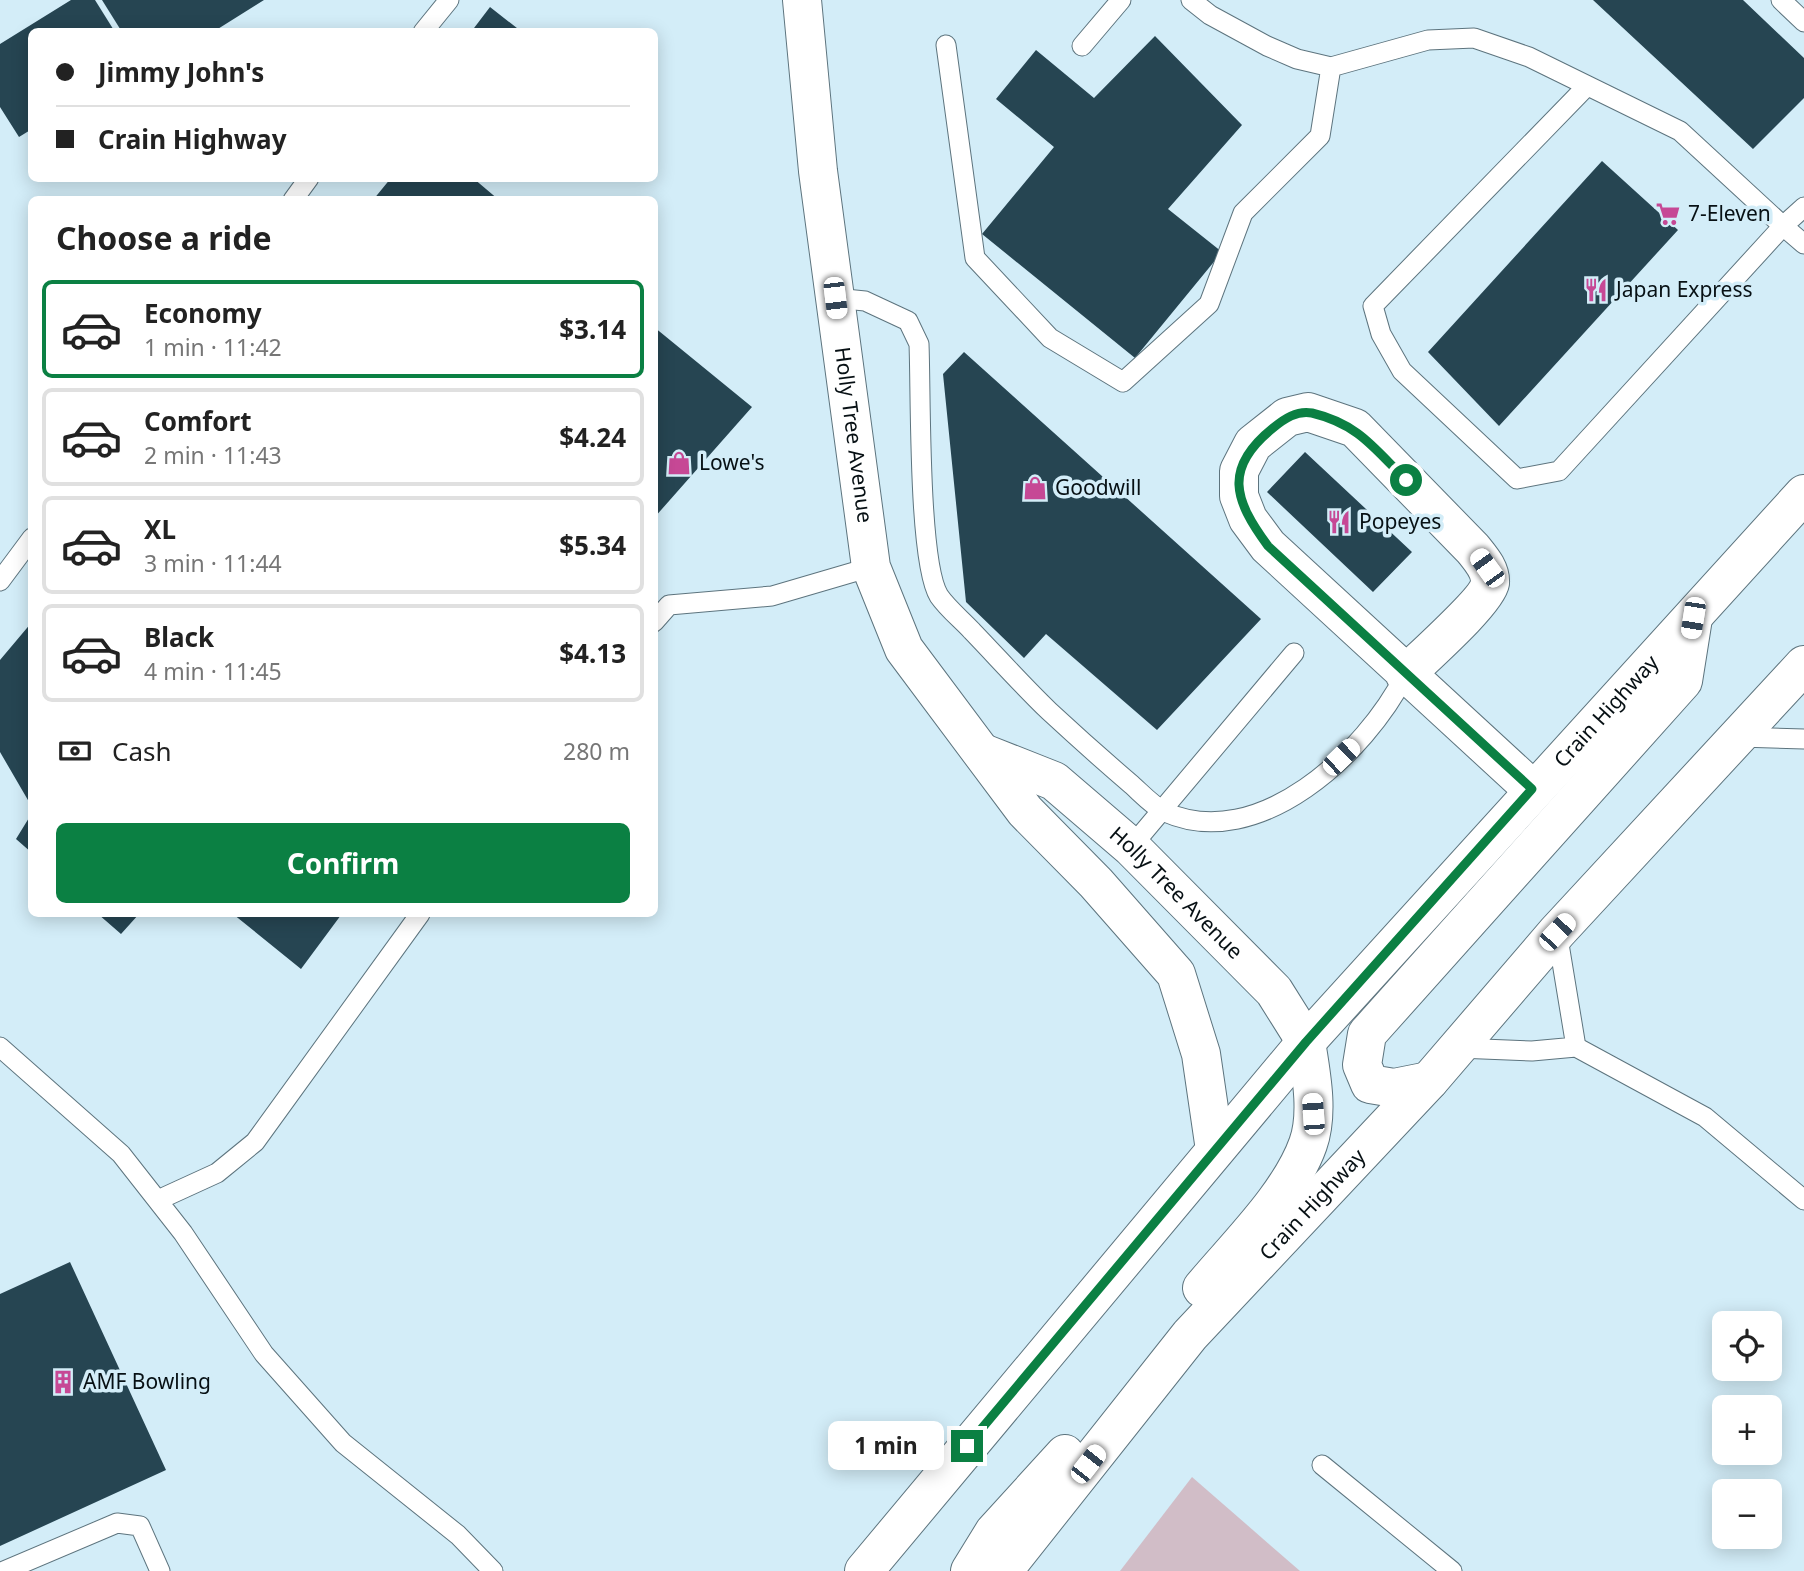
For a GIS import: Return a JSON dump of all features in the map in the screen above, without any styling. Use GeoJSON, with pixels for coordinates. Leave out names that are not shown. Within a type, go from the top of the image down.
{"type":"FeatureCollection","features":[{"type":"Feature","properties":{"kind":"main road","name":"Holly Tree Avenue"},"geometry":{"type":"LineString","coordinates":[[802,0],[818,171],[871,568],[904,649],[1025,811],[1096,883],[1176,974],[1201,1054],[1215,1150]]}},
{"type":"Feature","properties":{"kind":"main road"},"geometry":{"type":"LineString","coordinates":[[1405,675],[1481,599],[1490,583],[1487,568],[1474,549],[1355,428],[1308,412],[1287,417],[1252,444],[1239,471],[1239,496],[1248,519],[1268,546],[1405,675],[1532,789]]}},
{"type":"Feature","properties":{"kind":"main road","name":"Crain Highway"},"geometry":{"type":"LineString","coordinates":[[864,1571],[1306,1042],[1532,789],[1693,618],[1804,494]]}},
{"type":"Feature","properties":{"kind":"main road"},"geometry":{"type":"LineString","coordinates":[[1429,1081],[1394,1088],[1370,1084],[1362,1066],[1367,1034],[1683,681],[1693,618]]}},
{"type":"Feature","properties":{"kind":"main road","name":"Crain Highway"},"geometry":{"type":"LineString","coordinates":[[1003,1571],[1190,1335],[1429,1081],[1557,932],[1804,665]]}},
{"type":"Feature","properties":{"kind":"main road","name":"Holly Tree Avenue"},"geometry":{"type":"LineString","coordinates":[[983,752],[1054,781],[1131,847],[1274,991],[1306,1042]]}},
{"type":"Feature","properties":{"kind":"main road"},"geometry":{"type":"LineString","coordinates":[[970,1571],[994,1532],[1077,1441],[1288,1183],[1308,1144],[1313,1114],[1306,1042]]}},
{"type":"Feature","properties":{"kind":"lane"},"geometry":{"type":"LineString","coordinates":[[426,28],[449,0]]}},
{"type":"Feature","properties":{"kind":"lane"},"geometry":{"type":"LineString","coordinates":[[1082,47],[1121,0]]}},
{"type":"Feature","properties":{"kind":"lane"},"geometry":{"type":"LineString","coordinates":[[1191,0],[1210,15],[1267,46],[1297,59],[1331,66],[1428,40],[1474,38],[1528,57],[1680,131],[1804,244]]}},
{"type":"Feature","properties":{"kind":"lane"},"geometry":{"type":"LineString","coordinates":[[1781,0],[1804,22]]}},
{"type":"Feature","properties":{"kind":"lane"},"geometry":{"type":"LineString","coordinates":[[946,45],[975,258],[1050,338],[1123,382],[1209,304],[1243,213],[1320,136],[1331,66]]}},
{"type":"Feature","properties":{"kind":"lane"},"geometry":{"type":"LineString","coordinates":[[1587,86],[1373,306],[1381,334],[1402,371],[1517,479],[1559,471],[1783,226],[1804,207]]}},
{"type":"Feature","properties":{"kind":"lane"},"geometry":{"type":"LineString","coordinates":[[835,298],[865,300],[908,321],[919,344],[926,538],[939,595],[1031,693],[1162,810],[1186,820],[1205,822],[1278,806],[1319,781],[1359,740],[1389,705],[1405,675]]}},
{"type":"Feature","properties":{"kind":"lane"},"geometry":{"type":"LineString","coordinates":[[0,581],[28,543]]}},
{"type":"Feature","properties":{"kind":"lane"},"geometry":{"type":"LineString","coordinates":[[658,617],[669,605],[772,596],[871,568]]}},
{"type":"Feature","properties":{"kind":"lane"},"geometry":{"type":"LineString","coordinates":[[1131,847],[1294,653]]}},
{"type":"Feature","properties":{"kind":"lane"},"geometry":{"type":"LineString","coordinates":[[1738,737],[1804,739]]}},
{"type":"Feature","properties":{"kind":"lane"},"geometry":{"type":"LineString","coordinates":[[158,1200],[217,1173],[255,1142],[418,917]]}},
{"type":"Feature","properties":{"kind":"lane"},"geometry":{"type":"LineString","coordinates":[[1557,932],[1573,1013],[1576,1047]]}},
{"type":"Feature","properties":{"kind":"lane"},"geometry":{"type":"LineString","coordinates":[[1458,1048],[1532,1051],[1576,1047],[1705,1117],[1804,1200]]}},
{"type":"Feature","properties":{"kind":"lane"},"geometry":{"type":"LineString","coordinates":[[3,1053],[121,1154],[183,1233],[264,1354],[343,1443],[458,1535],[494,1571]]}},
{"type":"Feature","properties":{"kind":"lane"},"geometry":{"type":"LineString","coordinates":[[1322,1465],[1452,1571]]}},
{"type":"Feature","properties":{"kind":"lane"},"geometry":{"type":"LineString","coordinates":[[4,1571],[117,1523],[139,1526],[160,1571]]}},
{"type":"Feature","properties":{"kind":"shaded area"},"geometry":{"type":"Polygon","coordinates":[[[1192,1477],[1300,1571],[1120,1571],[1192,1477]]]}},
{"type":"Feature","properties":{"kind":"building"},"geometry":{"type":"Polygon","coordinates":[[[71,0],[95,0],[112,28],[28,28],[28,131],[19,137],[0,107],[0,44],[71,0]]]}},
{"type":"Feature","properties":{"kind":"building"},"geometry":{"type":"Polygon","coordinates":[[[102,0],[264,0],[219,28],[120,28],[102,0]]]}},
{"type":"Feature","properties":{"kind":"building"},"geometry":{"type":"Polygon","coordinates":[[[1593,0],[1743,0],[1804,58],[1804,98],[1753,149],[1593,0]]]}},
{"type":"Feature","properties":{"kind":"building"},"geometry":{"type":"Polygon","coordinates":[[[490,7],[517,28],[474,28],[490,7]]]}},
{"type":"Feature","properties":{"kind":"building"},"geometry":{"type":"Polygon","coordinates":[[[1155,36],[1242,125],[1168,209],[1222,252],[1135,358],[982,234],[1054,147],[996,99],[1036,50],[1094,98],[1155,36]]]}},
{"type":"Feature","properties":{"kind":"building"},"geometry":{"type":"Polygon","coordinates":[[[1602,161],[1678,230],[1499,426],[1428,352],[1602,161]]]}},
{"type":"Feature","properties":{"kind":"building"},"geometry":{"type":"Polygon","coordinates":[[[388,182],[478,182],[494,196],[376,196],[388,182]]]}},
{"type":"Feature","properties":{"kind":"building","name":"Lowe's"},"geometry":{"type":"Polygon","coordinates":[[[658,330],[752,407],[658,513],[658,330]]]}},
{"type":"Feature","properties":{"kind":"building","name":"Goodwill"},"geometry":{"type":"Polygon","coordinates":[[[964,352],[1261,619],[1157,730],[1046,634],[1024,658],[966,602],[943,374],[964,352]]]}},
{"type":"Feature","properties":{"kind":"building","name":"Popeyes"},"geometry":{"type":"Polygon","coordinates":[[[1305,452],[1412,552],[1373,592],[1267,492],[1305,452]]]}},
{"type":"Feature","properties":{"kind":"building"},"geometry":{"type":"Polygon","coordinates":[[[28,627],[28,800],[0,752],[0,660],[28,627]]]}},
{"type":"Feature","properties":{"kind":"building"},"geometry":{"type":"Polygon","coordinates":[[[28,820],[28,850],[16,839],[28,820]]]}},
{"type":"Feature","properties":{"kind":"building"},"geometry":{"type":"Polygon","coordinates":[[[101,917],[136,917],[121,934],[101,917]]]}},
{"type":"Feature","properties":{"kind":"building"},"geometry":{"type":"Polygon","coordinates":[[[237,917],[340,917],[301,969],[237,917]]]}},
{"type":"Feature","properties":{"kind":"building","name":"AMF Bowling"},"geometry":{"type":"Polygon","coordinates":[[[70,1262],[166,1470],[0,1546],[0,1294],[70,1262]]]}},
{"type":"Feature","properties":{"kind":"place","name":"7-Eleven"},"geometry":{"type":"Point","coordinates":[1668,214]}},
{"type":"Feature","properties":{"kind":"place","name":"Japan Express"},"geometry":{"type":"Point","coordinates":[1596,290]}},
{"type":"Feature","properties":{"kind":"place","name":"Lowe's"},"geometry":{"type":"Point","coordinates":[679,463]}},
{"type":"Feature","properties":{"kind":"place","name":"Goodwill"},"geometry":{"type":"Point","coordinates":[1035,488]}},
{"type":"Feature","properties":{"kind":"place","name":"Popeyes"},"geometry":{"type":"Point","coordinates":[1339,522]}},
{"type":"Feature","properties":{"kind":"place","name":"AMF Bowling"},"geometry":{"type":"Point","coordinates":[63,1382]}},
{"type":"Feature","properties":{"kind":"route"},"geometry":{"type":"LineString","coordinates":[[967,1446],[1306,1042],[1532,789],[1405,675],[1268,546],[1248,519],[1239,496],[1239,471],[1252,444],[1287,417],[1308,412],[1355,428],[1406,480]]}}]}
